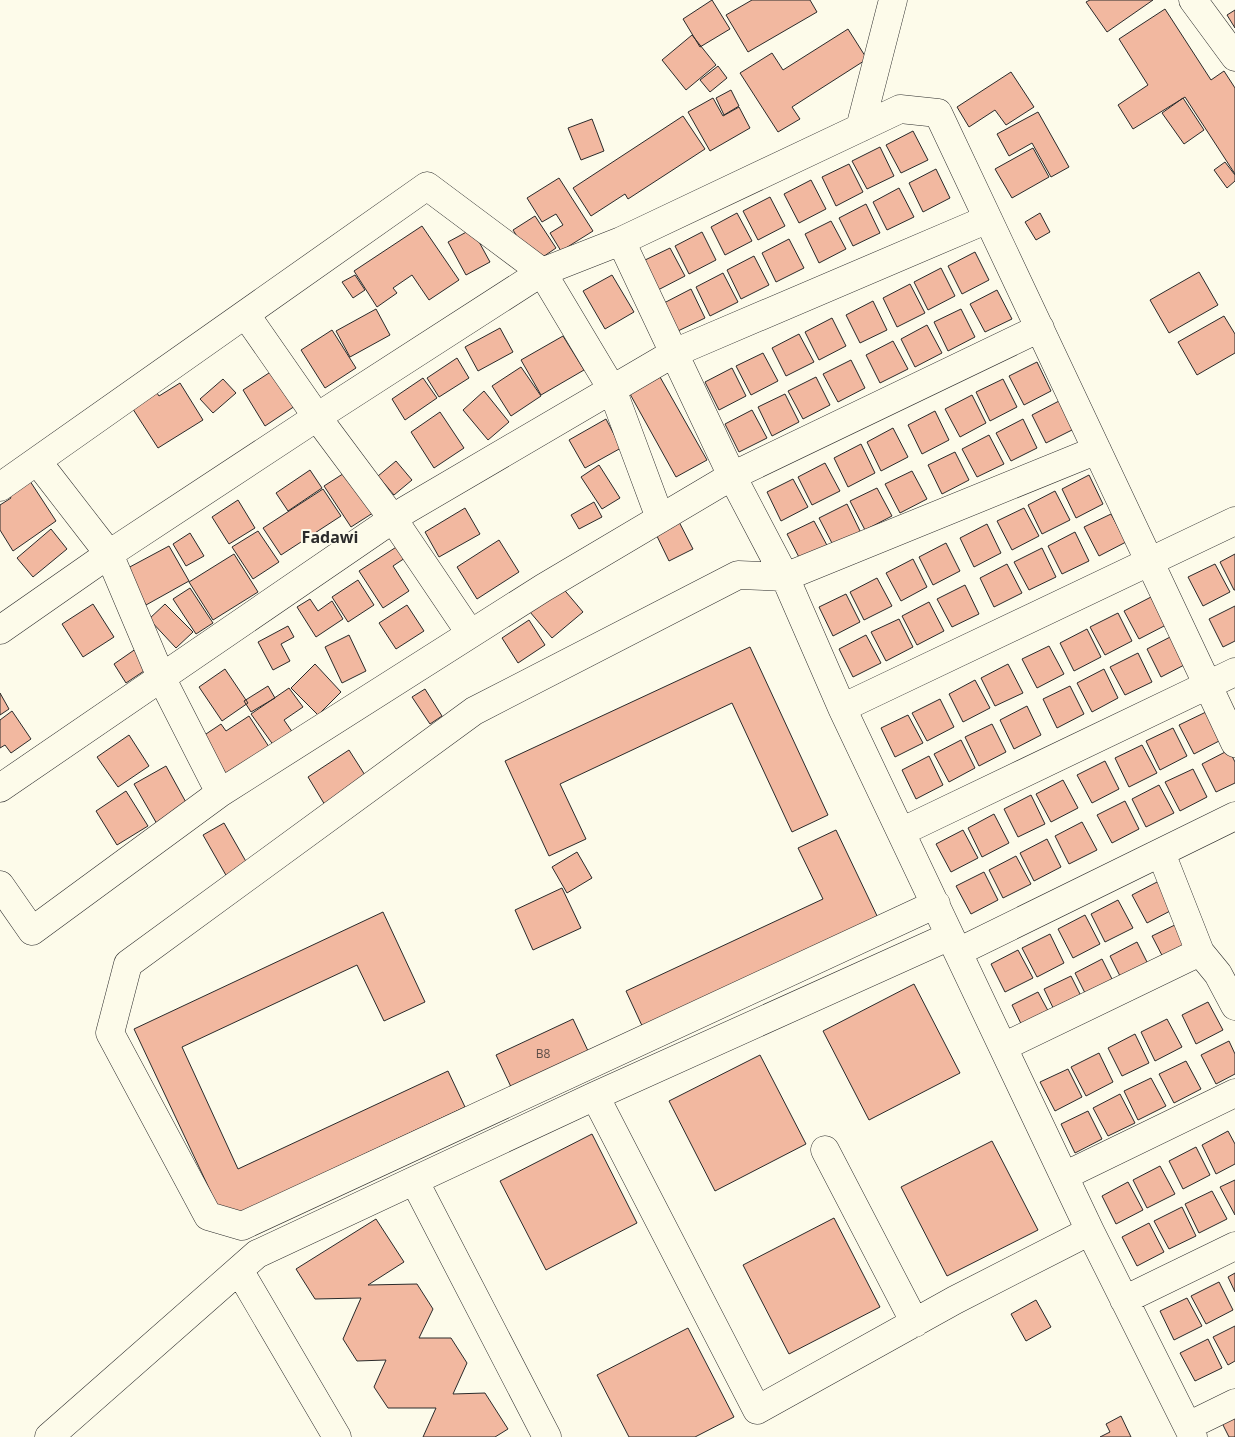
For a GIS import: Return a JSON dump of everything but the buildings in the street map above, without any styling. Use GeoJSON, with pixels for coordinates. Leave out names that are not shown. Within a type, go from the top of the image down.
{"type":"FeatureCollection","features":[{"type":"Feature","properties":{"kind":"street"},"geometry":{"type":"LineString","coordinates":[[860,128],[893,0]]}},
{"type":"Feature","properties":{"kind":"street"},"geometry":{"type":"LineString","coordinates":[[1193,0],[1235,57]]}},
{"type":"Feature","properties":{"kind":"street"},"geometry":{"type":"LineString","coordinates":[[875,70],[900,109]]}},
{"type":"Feature","properties":{"kind":"street"},"geometry":{"type":"LineString","coordinates":[[0,630],[109,554],[542,272],[621,241],[900,109],[938,112],[1235,743]]}},
{"type":"Feature","properties":{"kind":"street"},"geometry":{"type":"LineString","coordinates":[[0,487],[428,186],[542,272],[612,389],[660,518]]}},
{"type":"Feature","properties":{"kind":"street"},"geometry":{"type":"LineString","coordinates":[[0,788],[393,519],[674,353],[988,219]]}},
{"type":"Feature","properties":{"kind":"street"},"geometry":{"type":"LineString","coordinates":[[621,241],[732,476],[785,577],[842,708],[1090,1231],[1191,1432],[1235,1403]]}},
{"type":"Feature","properties":{"kind":"street"},"geometry":{"type":"LineString","coordinates":[[246,315],[317,417],[393,519],[470,633]]}},
{"type":"Feature","properties":{"kind":"street"},"geometry":{"type":"LineString","coordinates":[[0,885],[32,931],[220,793],[470,633],[660,518],[732,476],[1040,328]]}},
{"type":"Feature","properties":{"kind":"street"},"geometry":{"type":"LineString","coordinates":[[936,904],[242,1226],[208,1216],[110,1033],[128,964],[474,711],[738,575],[785,577],[1098,450]]}},
{"type":"Feature","properties":{"kind":"street"},"geometry":{"type":"LineString","coordinates":[[37,461],[109,554],[161,677],[220,793]]}},
{"type":"Feature","properties":{"kind":"street"},"geometry":{"type":"LineString","coordinates":[[842,708],[1235,520]]}},
{"type":"Feature","properties":{"kind":"street"},"geometry":{"type":"LineString","coordinates":[[901,832],[1235,672]]}},
{"type":"Feature","properties":{"kind":"street"},"geometry":{"type":"LineString","coordinates":[[49,1437],[257,1254],[415,1182],[595,1096],[954,944],[1161,853],[1235,816]]}},
{"type":"Feature","properties":{"kind":"street"},"geometry":{"type":"LineString","coordinates":[[1161,853],[1200,952],[1218,974],[1235,1006]]}},
{"type":"Feature","properties":{"kind":"street"},"geometry":{"type":"LineString","coordinates":[[1003,1046],[1200,952]]}},
{"type":"Feature","properties":{"kind":"street"},"geometry":{"type":"LineString","coordinates":[[1064,1176],[1235,1094]]}},
{"type":"Feature","properties":{"kind":"street"},"geometry":{"type":"LineString","coordinates":[[595,1096],[757,1410],[955,1300],[1090,1231]]}},
{"type":"Feature","properties":{"kind":"street"},"geometry":{"type":"LineString","coordinates":[[825,1150],[915,1323]]}},
{"type":"Feature","properties":{"kind":"street"},"geometry":{"type":"LineString","coordinates":[[415,1182],[547,1437]]}},
{"type":"Feature","properties":{"kind":"street"},"geometry":{"type":"LineString","coordinates":[[1124,1300],[1235,1246]]}},
{"type":"Feature","properties":{"kind":"street"},"geometry":{"type":"LineString","coordinates":[[239,1270],[337,1437]]}},
{"type":"Feature","properties":{"kind":"district","name":"Fadawi"},"geometry":{"type":"Point","coordinates":[330,537]}}]}
